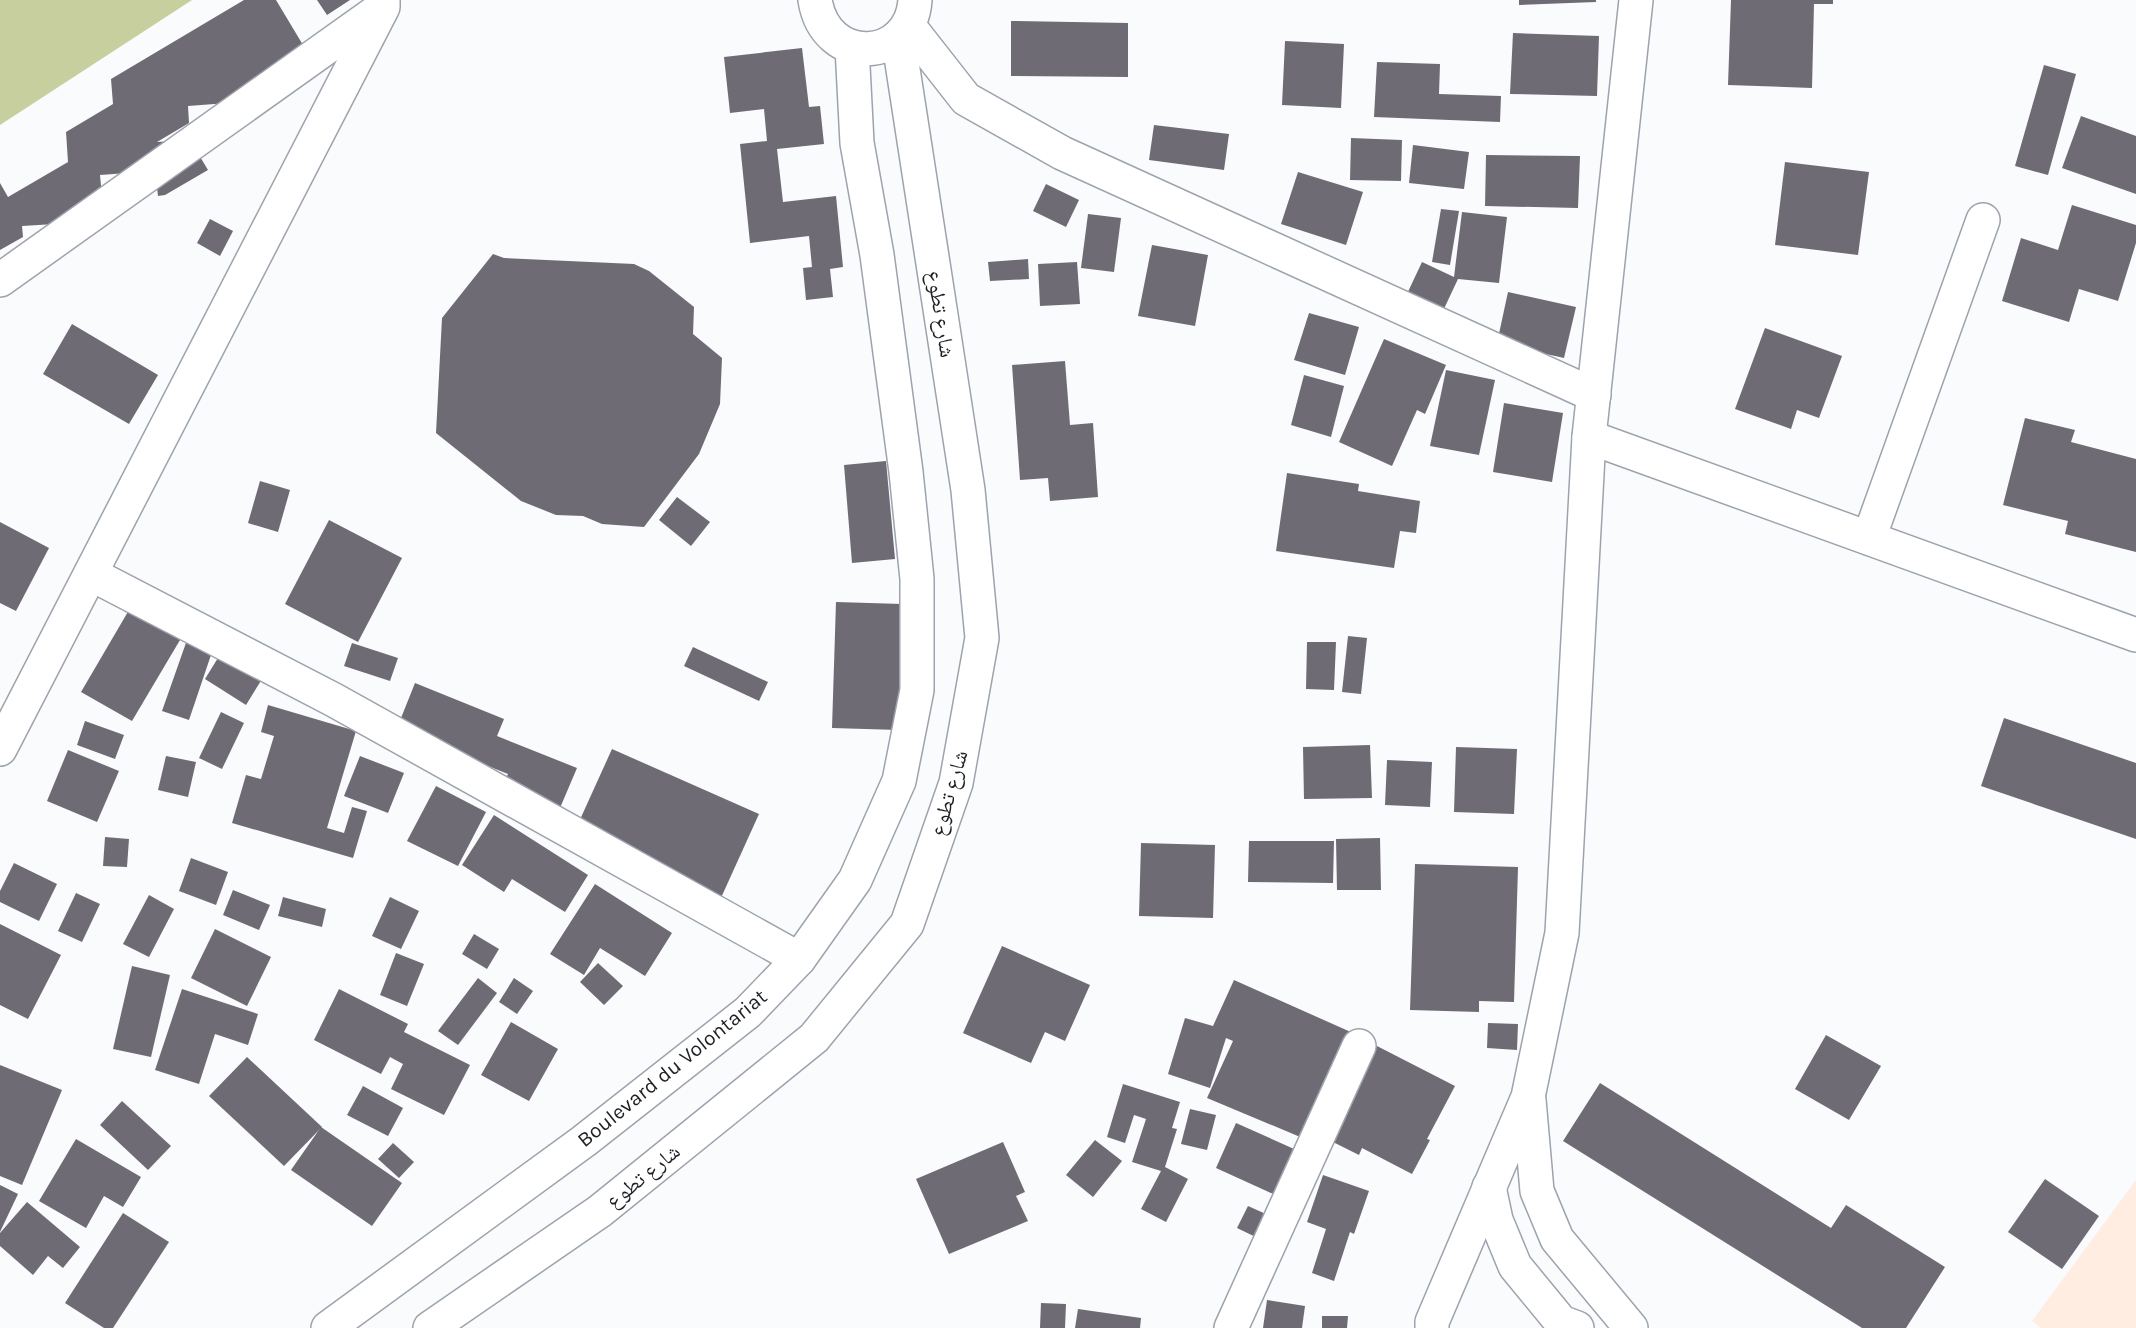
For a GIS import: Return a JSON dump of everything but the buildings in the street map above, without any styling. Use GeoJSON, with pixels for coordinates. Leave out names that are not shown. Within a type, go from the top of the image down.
{"type":"FeatureCollection","features":[{"type":"Feature","properties":{"kind":"street"},"geometry":{"type":"LineString","coordinates":[[815,0],[818,15],[825,29],[837,40],[852,47],[868,49],[884,45],[907,21],[966,99],[1062,153],[1594,395]]}},
{"type":"Feature","properties":{"kind":"street"},"geometry":{"type":"LineString","coordinates":[[1432,1328],[1432,1322],[1528,1096],[1562,933],[1589,437],[1636,0]]}},
{"type":"Feature","properties":{"kind":"street"},"geometry":{"type":"LineString","coordinates":[[0,280],[383,4]]}},
{"type":"Feature","properties":{"kind":"street"},"geometry":{"type":"LineString","coordinates":[[0,749],[383,4]]}},
{"type":"Feature","properties":{"kind":"street","name":"شارع تطوع"},"geometry":{"type":"LineString","coordinates":[[430,1328],[600,1211],[814,1038],[907,924],[956,783],[982,638],[968,490],[907,21]]}},
{"type":"Feature","properties":{"kind":"street","name":"Boulevard du Volontariat"},"geometry":{"type":"LineString","coordinates":[[328,1328],[584,1141],[748,1012],[799,959],[855,880],[899,781],[917,690],[917,579],[906,472],[877,255],[857,143],[852,47]]}},
{"type":"Feature","properties":{"kind":"street"},"geometry":{"type":"LineString","coordinates":[[1869,538],[1983,220]]}},
{"type":"Feature","properties":{"kind":"street"},"geometry":{"type":"LineString","coordinates":[[1589,437],[2136,635]]}},
{"type":"Feature","properties":{"kind":"street"},"geometry":{"type":"LineString","coordinates":[[91,574],[334,700],[799,959]]}},
{"type":"Feature","properties":{"kind":"street"},"geometry":{"type":"LineString","coordinates":[[1231,1328],[1359,1046]]}},
{"type":"Feature","properties":{"kind":"street"},"geometry":{"type":"LineString","coordinates":[[1528,1096],[1537,1191],[1557,1239],[1631,1328]]}},
{"type":"Feature","properties":{"kind":"street"},"geometry":{"type":"LineString","coordinates":[[1489,1187],[1496,1220],[1515,1266],[1561,1322],[1577,1328]]}},
{"type":"Feature","properties":{"kind":"shaded area"},"geometry":{"type":"Polygon","coordinates":[[[2136,1180],[2136,1328],[2041,1328],[2032,1321],[2136,1180]]]}},
{"type":"Feature","properties":{"kind":"green space"},"geometry":{"type":"Polygon","coordinates":[[[0,0],[192,0],[0,125],[0,0]]]}}]}
